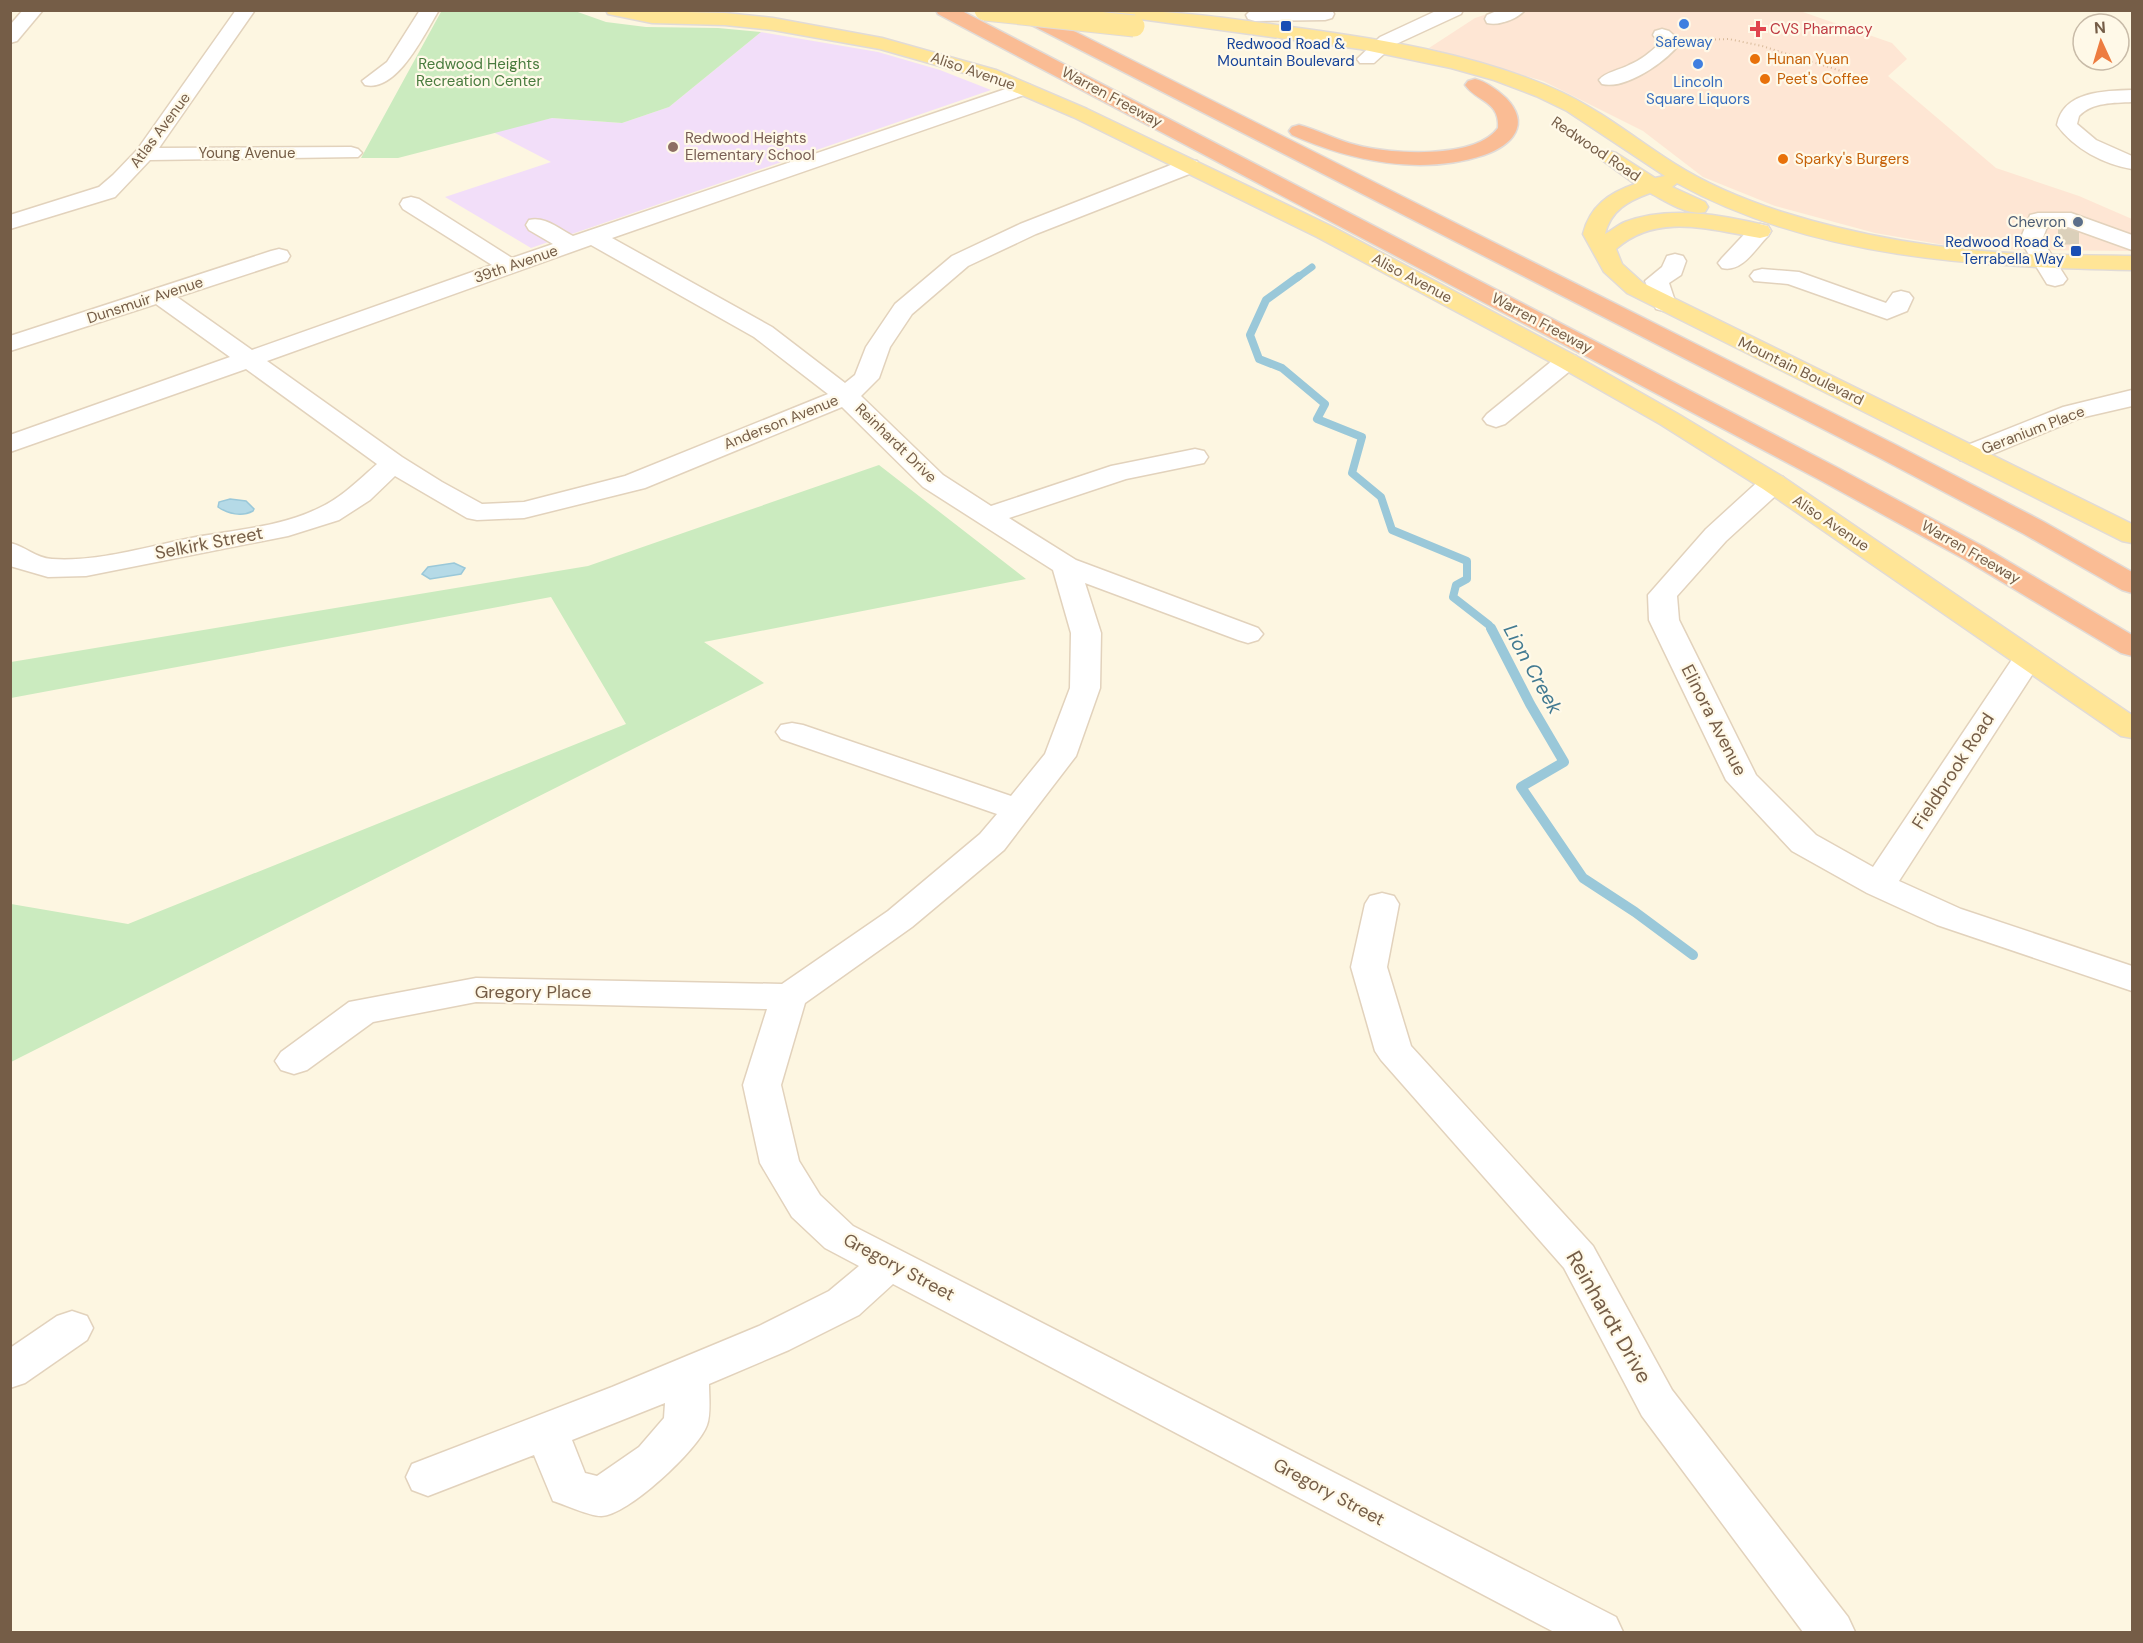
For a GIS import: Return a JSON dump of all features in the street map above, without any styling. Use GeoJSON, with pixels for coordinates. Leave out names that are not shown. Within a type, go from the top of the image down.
{"type":"FeatureCollection","features":[{"type":"Feature","properties":{"kind":"highway","name":"Warren Freeway"},"geometry":{"type":"LineString","coordinates":[[945,10],[1829,474],[1974,553],[2133,647]]}},
{"type":"Feature","properties":{"kind":"highway","name":"Warren Freeway"},"geometry":{"type":"LineString","coordinates":[[1017,10],[1887,451],[2034,528],[2133,584]]}},
{"type":"Feature","properties":{"kind":"highway"},"geometry":{"type":"LineString","coordinates":[[1082,41],[1162,70],[1324,141],[1346,149],[1390,157],[1457,155],[1476,150],[1500,139],[1508,131],[1510,124],[1506,108],[1492,95],[1474,85]]}},
{"type":"Feature","properties":{"kind":"main road","name":"Aliso Avenue"},"geometry":{"type":"LineString","coordinates":[[615,10],[652,17],[748,21],[846,36],[954,63],[1050,99],[1324,232],[1568,361],[1669,419],[1773,483],[2133,729]]}},
{"type":"Feature","properties":{"kind":"main road","name":"Redwood Road"},"geometry":{"type":"LineString","coordinates":[[985,10],[1248,21],[1373,53],[1474,85],[1535,110]]}},
{"type":"Feature","properties":{"kind":"main road","name":"Redwood Road"},"geometry":{"type":"LineString","coordinates":[[1104,14],[1134,26],[1373,53],[1468,67],[1561,99],[1683,177],[1745,206],[1843,235],[1939,253],[2133,282]]}},
{"type":"Feature","properties":{"kind":"main road","name":"Redwood Road"},"geometry":{"type":"LineString","coordinates":[[1590,143],[1652,186],[1708,212],[1814,247],[1971,274],[2133,263]]}},
{"type":"Feature","properties":{"kind":"main road","name":"Mountain Boulevard"},"geometry":{"type":"LineString","coordinates":[[1683,177],[1620,198],[1599,216],[1594,234],[1604,248],[1612,267],[1635,288],[2133,535]]}},
{"type":"Feature","properties":{"kind":"main road"},"geometry":{"type":"LineString","coordinates":[[1604,248],[1625,230],[1648,222],[1685,221],[1760,231]]}},
{"type":"Feature","properties":{"kind":"street"},"geometry":{"type":"LineString","coordinates":[[10,37],[34,10]]}},
{"type":"Feature","properties":{"kind":"street","name":"Atlas Avenue"},"geometry":{"type":"LineString","coordinates":[[10,222],[107,192],[121,180],[144,154],[246,10]]}},
{"type":"Feature","properties":{"kind":"street"},"geometry":{"type":"LineString","coordinates":[[372,81],[394,66],[430,10]]}},
{"type":"Feature","properties":{"kind":"street"},"geometry":{"type":"LineString","coordinates":[[1248,21],[1276,10]]}},
{"type":"Feature","properties":{"kind":"street"},"geometry":{"type":"LineString","coordinates":[[1373,53],[1387,41],[1454,10]]}},
{"type":"Feature","properties":{"kind":"street"},"geometry":{"type":"LineString","coordinates":[[1494,19],[1516,10]]}},
{"type":"Feature","properties":{"kind":"street"},"geometry":{"type":"LineString","coordinates":[[1248,21],[1325,14]]}},
{"type":"Feature","properties":{"kind":"street"},"geometry":{"type":"LineString","coordinates":[[1406,21],[1426,23]]}},
{"type":"Feature","properties":{"kind":"street"},"geometry":{"type":"LineString","coordinates":[[1609,80],[1645,67],[1659,56],[1666,39]]}},
{"type":"Feature","properties":{"kind":"street","name":"39th Avenue"},"geometry":{"type":"LineString","coordinates":[[10,444],[509,266],[1023,88]]}},
{"type":"Feature","properties":{"kind":"street"},"geometry":{"type":"LineString","coordinates":[[2133,96],[2106,98],[2085,103],[2070,111],[2066,118],[2067,125],[2081,141],[2108,155],[2133,163]]}},
{"type":"Feature","properties":{"kind":"street","name":"Young Avenue"},"geometry":{"type":"LineString","coordinates":[[144,154],[351,153]]}},
{"type":"Feature","properties":{"kind":"street","name":"Anderson Avenue"},"geometry":{"type":"LineString","coordinates":[[393,463],[432,488],[477,512],[524,510],[635,482],[846,396],[866,378],[878,347],[903,309],[960,261],[1028,229],[1189,166]]}},
{"type":"Feature","properties":{"kind":"street"},"geometry":{"type":"LineString","coordinates":[[411,204],[509,266]]}},
{"type":"Feature","properties":{"kind":"street"},"geometry":{"type":"LineString","coordinates":[[2050,270],[2031,240],[2038,220],[2071,220],[2099,235],[2133,243]]}},
{"type":"Feature","properties":{"kind":"street","name":"Reinhardt Drive"},"geometry":{"type":"LineString","coordinates":[[537,225],[582,241],[763,332],[846,396],[933,482],[1066,566],[1248,634]]}},
{"type":"Feature","properties":{"kind":"street"},"geometry":{"type":"LineString","coordinates":[[1735,257],[1760,231]]}},
{"type":"Feature","properties":{"kind":"street"},"geometry":{"type":"LineString","coordinates":[[2033,234],[2058,234]]}},
{"type":"Feature","properties":{"kind":"street","name":"Dunsmuir Avenue"},"geometry":{"type":"LineString","coordinates":[[10,344],[279,256]]}},
{"type":"Feature","properties":{"kind":"street"},"geometry":{"type":"LineString","coordinates":[[1664,304],[1657,281],[1673,270],[1675,261]]}},
{"type":"Feature","properties":{"kind":"street"},"geometry":{"type":"LineString","coordinates":[[1762,276],[1791,272],[1887,312],[1899,306],[1900,298]]}},
{"type":"Feature","properties":{"kind":"street"},"geometry":{"type":"LineString","coordinates":[[159,295],[393,463]]}},
{"type":"Feature","properties":{"kind":"street"},"geometry":{"type":"LineString","coordinates":[[1496,419],[1568,361]]}},
{"type":"Feature","properties":{"kind":"street","name":"Geranium Place"},"geometry":{"type":"LineString","coordinates":[[1969,454],[2072,412],[2133,398]]}},
{"type":"Feature","properties":{"kind":"street"},"geometry":{"type":"LineString","coordinates":[[987,516],[1120,472],[1195,457]]}},
{"type":"Feature","properties":{"kind":"street","name":"Selkirk Street"},"geometry":{"type":"LineString","coordinates":[[10,551],[18,559],[48,568],[86,567],[288,528],[329,514],[360,494],[393,463]]}},
{"type":"Feature","properties":{"kind":"street","name":"Elinora Avenue"},"geometry":{"type":"LineString","coordinates":[[1773,483],[1716,535],[1662,595],[1664,620],[1742,780],[1804,843],[1879,885],[1949,917],[2133,980]]}},
{"type":"Feature","properties":{"kind":"street"},"geometry":{"type":"LineString","coordinates":[[789,997],[909,911],[992,842],[1060,756],[1085,688],[1086,633],[1066,566]]}},
{"type":"Feature","properties":{"kind":"street","name":"Fieldbrook Road"},"geometry":{"type":"LineString","coordinates":[[1879,885],[2028,658]]}},
{"type":"Feature","properties":{"kind":"street"},"geometry":{"type":"LineString","coordinates":[[792,732],[1018,810]]}},
{"type":"Feature","properties":{"kind":"street","name":"Reinhardt Drive"},"geometry":{"type":"LineString","coordinates":[[1382,904],[1369,967],[1394,1051],[1579,1257],[1657,1403],[1831,1632]]}},
{"type":"Feature","properties":{"kind":"street","name":"Gregory Place"},"geometry":{"type":"LineString","coordinates":[[294,1060],[362,1011],[476,990],[789,997]]}},
{"type":"Feature","properties":{"kind":"street","name":"Gregory Street"},"geometry":{"type":"LineString","coordinates":[[789,997],[762,1085],[780,1162],[806,1206],[839,1237],[1599,1632]]}},
{"type":"Feature","properties":{"kind":"street"},"geometry":{"type":"LineString","coordinates":[[429,1477],[546,1432],[774,1338],[843,1303],[890,1263]]}},
{"type":"Feature","properties":{"kind":"street"},"geometry":{"type":"LineString","coordinates":[[10,1371],[72,1328]]}},
{"type":"Feature","properties":{"kind":"street"},"geometry":{"type":"LineString","coordinates":[[546,1432],[569,1487],[602,1497],[655,1460],[686,1424],[688,1374]]}},
{"type":"Feature","properties":{"kind":"path"},"geometry":{"type":"LineString","coordinates":[[1666,39],[1729,39],[1762,46],[1863,78]]}},
{"type":"Feature","properties":{"kind":"shaded area"},"geometry":{"type":"Polygon","coordinates":[[[1496,11],[1800,11],[1892,43],[1907,59],[1888,76],[1996,168],[2079,196],[2132,219],[2132,251],[2018,250],[1950,246],[1875,233],[1775,206],[1703,177],[1643,131],[1543,81],[1429,48],[1475,18],[1496,11]]]}},
{"type":"Feature","properties":{"kind":"shaded area","name":"Redwood Heights Elementary School"},"geometry":{"type":"Polygon","coordinates":[[[761,32],[878,52],[940,70],[991,90],[531,248],[445,197],[551,162],[493,132],[552,118],[622,123],[669,107],[761,32]]]}},
{"type":"Feature","properties":{"kind":"green space","name":"Redwood Heights Recreation Center"},"geometry":{"type":"Polygon","coordinates":[[[442,10],[575,11],[606,22],[646,27],[718,28],[761,32],[669,107],[622,123],[552,118],[398,158],[361,158],[442,10]]]}},
{"type":"Feature","properties":{"kind":"green space"},"geometry":{"type":"Polygon","coordinates":[[[879,465],[1026,579],[704,642],[764,683],[11,1062],[11,904],[128,924],[626,724],[551,597],[11,698],[11,662],[588,566],[879,465]]]}},
{"type":"Feature","properties":{"kind":"water"},"geometry":{"type":"Polygon","coordinates":[[[230,499],[246,501],[254,509],[249,513],[240,514],[218,507],[219,502],[230,499]]]}},
{"type":"Feature","properties":{"kind":"water"},"geometry":{"type":"Polygon","coordinates":[[[454,563],[465,568],[461,574],[430,579],[422,574],[428,567],[454,563]]]}},
{"type":"Feature","properties":{"kind":"waterway","name":"Lion Creek"},"geometry":{"type":"LineString","coordinates":[[1297,278],[1312,267]]}},
{"type":"Feature","properties":{"kind":"waterway","name":"Lion Creek"},"geometry":{"type":"LineString","coordinates":[[1299,276],[1266,300],[1250,335],[1259,359],[1282,368],[1325,404],[1317,419],[1362,437],[1352,473],[1381,497],[1392,530],[1467,561],[1467,579],[1456,585],[1453,597],[1489,625],[1491,630]]}},
{"type":"Feature","properties":{"kind":"waterway","name":"Lion Creek"},"geometry":{"type":"LineString","coordinates":[[1491,628],[1530,704],[1564,762],[1521,787],[1583,878],[1635,912],[1693,955]]}},
{"type":"Feature","properties":{"kind":"tunnel"},"geometry":{"type":"LineString","coordinates":[[2058,234],[2088,234]]}},
{"type":"Feature","properties":{"kind":"place","name":"Safeway"},"geometry":{"type":"Point","coordinates":[1684,24]}},
{"type":"Feature","properties":{"kind":"place","name":"Redwood Road & Mountain Boulevard"},"geometry":{"type":"Point","coordinates":[1286,26]}},
{"type":"Feature","properties":{"kind":"place","name":"CVS Pharmacy"},"geometry":{"type":"Point","coordinates":[1758,29]}},
{"type":"Feature","properties":{"kind":"place","name":"Hunan Yuan"},"geometry":{"type":"Point","coordinates":[1755,59]}},
{"type":"Feature","properties":{"kind":"place","name":"Lincoln Square Liquors"},"geometry":{"type":"Point","coordinates":[1698,64]}},
{"type":"Feature","properties":{"kind":"place","name":"Peet's Coffee"},"geometry":{"type":"Point","coordinates":[1765,79]}},
{"type":"Feature","properties":{"kind":"place","name":"Redwood Heights Elementary School"},"geometry":{"type":"Point","coordinates":[673,147]}},
{"type":"Feature","properties":{"kind":"place","name":"Sparky's Burgers"},"geometry":{"type":"Point","coordinates":[1783,159]}},
{"type":"Feature","properties":{"kind":"place","name":"Chevron"},"geometry":{"type":"Point","coordinates":[2078,222]}},
{"type":"Feature","properties":{"kind":"place","name":"Redwood Road & Terrabella Way"},"geometry":{"type":"Point","coordinates":[2076,251]}}]}
